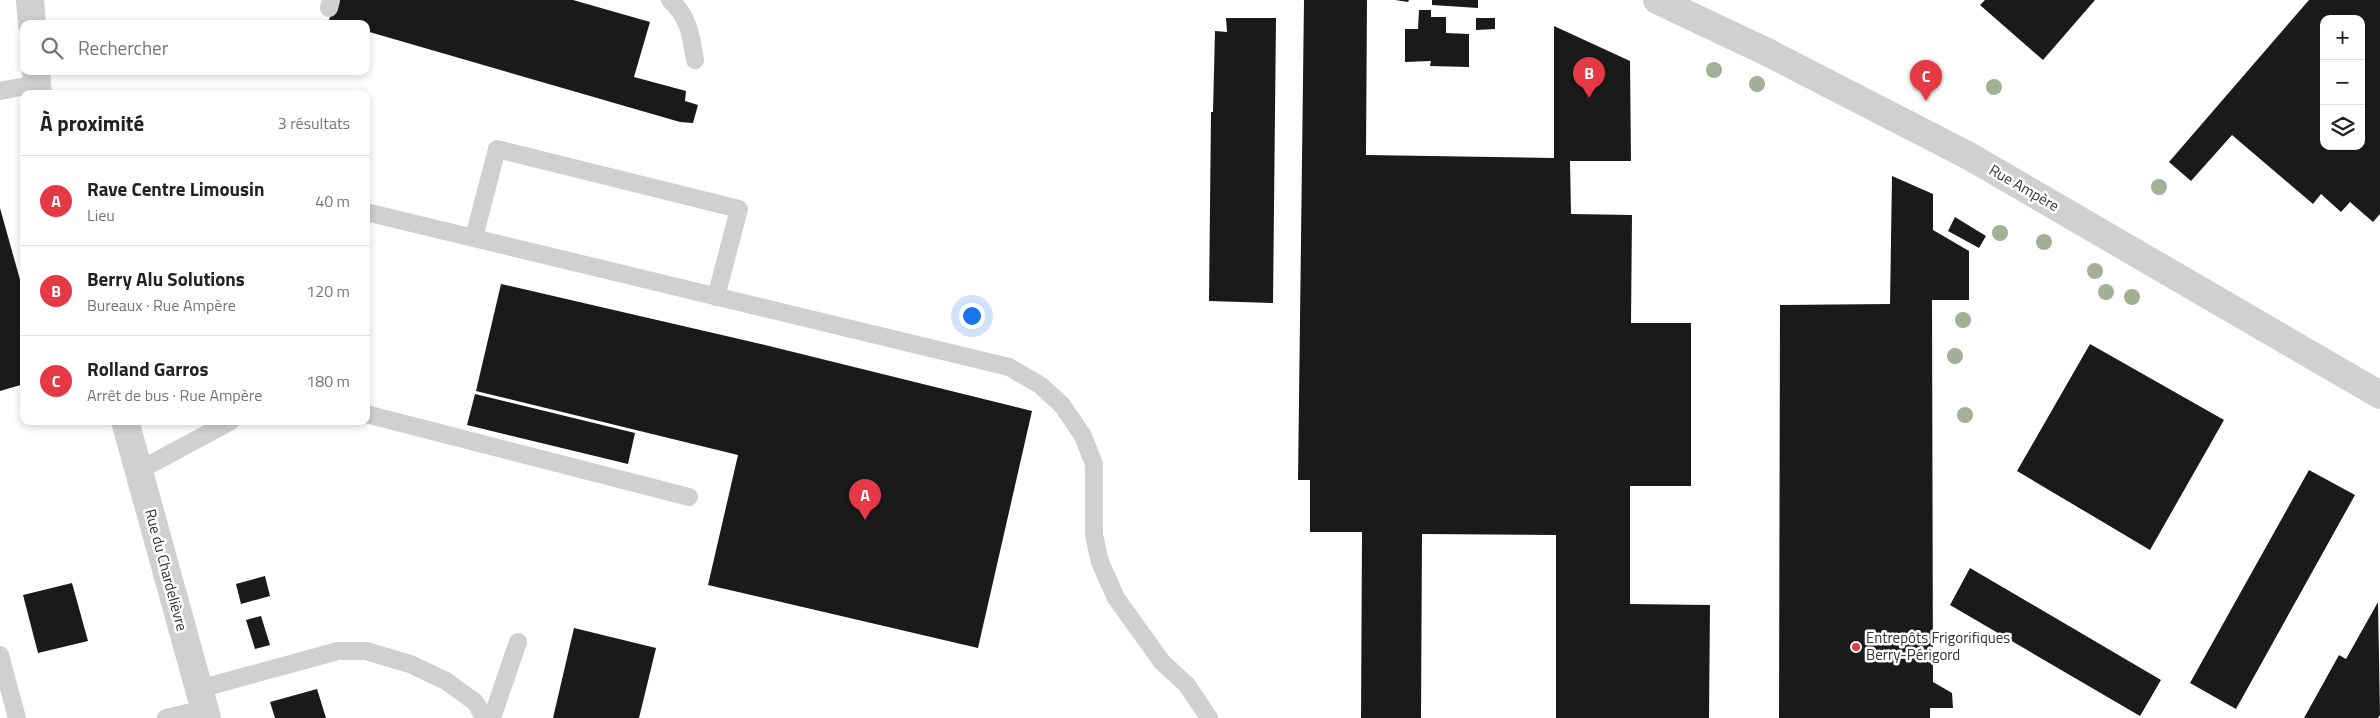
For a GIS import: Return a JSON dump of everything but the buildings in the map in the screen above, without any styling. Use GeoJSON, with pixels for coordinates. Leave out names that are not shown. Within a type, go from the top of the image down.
{"type":"FeatureCollection","features":[{"type":"Feature","properties":{"kind":"street"},"geometry":{"type":"LineString","coordinates":[[30,0],[32,20]]}},
{"type":"Feature","properties":{"kind":"street","name":"Rue Ampère"},"geometry":{"type":"LineString","coordinates":[[1657,0],[1702,10],[1769,53],[1969,156],[2380,395]]}},
{"type":"Feature","properties":{"kind":"street","name":"Rue du Chardelièvre"},"geometry":{"type":"LineString","coordinates":[[126,425],[203,706]]}},
{"type":"Feature","properties":{"kind":"lane"},"geometry":{"type":"LineString","coordinates":[[670,0],[680,9],[690,29],[694,60]]}},
{"type":"Feature","properties":{"kind":"lane"},"geometry":{"type":"LineString","coordinates":[[0,91],[37,83]]}},
{"type":"Feature","properties":{"kind":"lane"},"geometry":{"type":"LineString","coordinates":[[474,237],[497,149],[739,209],[716,296]]}},
{"type":"Feature","properties":{"kind":"lane"},"geometry":{"type":"LineString","coordinates":[[370,213],[1010,367],[1040,385],[1062,405],[1083,436],[1094,464],[1094,535],[1100,562],[1116,598],[1162,662],[1188,685],[1209,718]]}},
{"type":"Feature","properties":{"kind":"lane"},"geometry":{"type":"LineString","coordinates":[[370,415],[690,497]]}},
{"type":"Feature","properties":{"kind":"lane"},"geometry":{"type":"LineString","coordinates":[[138,471],[224,425]]}},
{"type":"Feature","properties":{"kind":"lane"},"geometry":{"type":"LineString","coordinates":[[492,718],[518,642]]}},
{"type":"Feature","properties":{"kind":"lane"},"geometry":{"type":"LineString","coordinates":[[166,718],[203,706],[338,651],[366,651],[410,664],[446,681],[475,702],[485,718]]}},
{"type":"Feature","properties":{"kind":"lane"},"geometry":{"type":"LineString","coordinates":[[0,655],[17,718]]}},
{"type":"Feature","properties":{"kind":"place","name":"Berry Alu Solutions"},"geometry":{"type":"Point","coordinates":[1589,98]}},
{"type":"Feature","properties":{"kind":"place","name":"Rolland Garros"},"geometry":{"type":"Point","coordinates":[1926,101]}},
{"type":"Feature","properties":{"kind":"place","name":"Rave Centre Limousin"},"geometry":{"type":"Point","coordinates":[865,520]}},
{"type":"Feature","properties":{"kind":"place","name":"Entrepôts Frigorifiques Berry-Périgord"},"geometry":{"type":"Point","coordinates":[1856,647]}}]}
